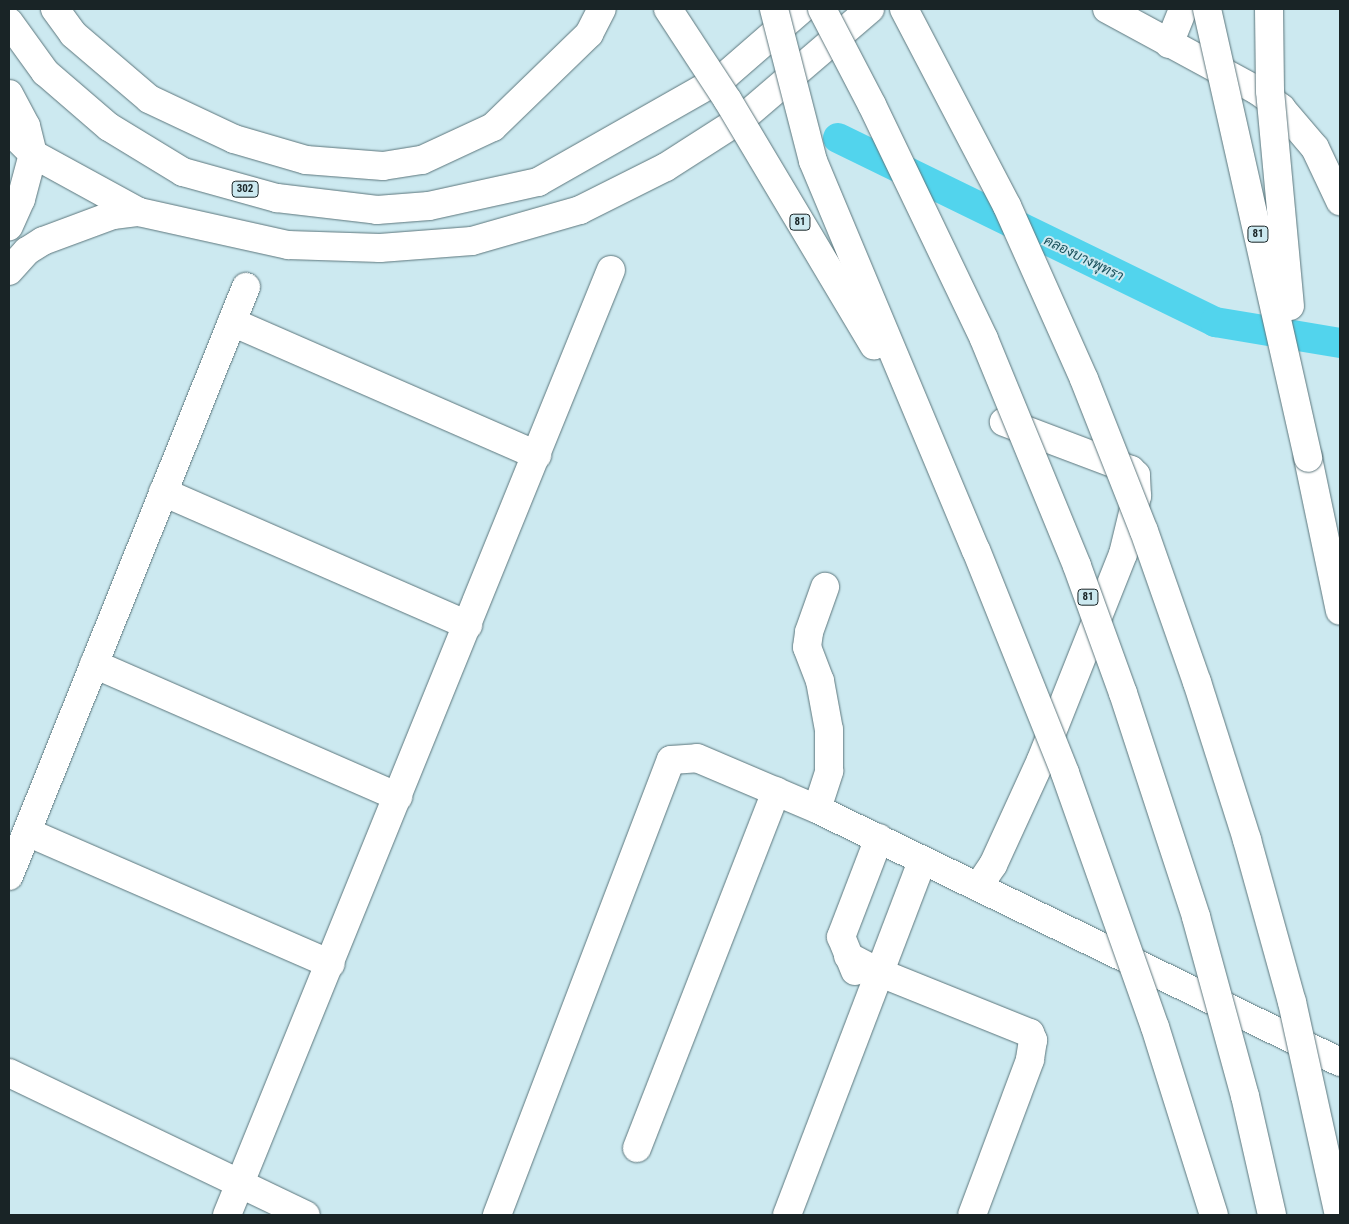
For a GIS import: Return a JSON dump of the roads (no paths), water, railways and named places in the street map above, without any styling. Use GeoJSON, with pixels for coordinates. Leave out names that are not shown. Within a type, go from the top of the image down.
{"type":"FeatureCollection","features":[{"type":"Feature","properties":{"kind":"main road"},"geometry":{"type":"LineString","coordinates":[[55,9],[73,34],[149,99],[234,139],[306,160],[383,166],[422,160],[493,128],[589,34],[602,9]]}},
{"type":"Feature","properties":{"kind":"main road","name":"81"},"geometry":{"type":"LineString","coordinates":[[668,9],[727,99],[929,438]]}},
{"type":"Feature","properties":{"kind":"main road","name":"81"},"geometry":{"type":"LineString","coordinates":[[774,9],[798,113],[816,169],[929,438],[1064,773],[1155,1027],[1214,1215]]}},
{"type":"Feature","properties":{"kind":"main road","name":"302"},"geometry":{"type":"LineString","coordinates":[[9,22],[52,78],[109,127],[183,172],[278,198],[377,210],[429,206],[538,182],[726,75],[802,9]]}},
{"type":"Feature","properties":{"kind":"main road","name":"81"},"geometry":{"type":"LineString","coordinates":[[822,9],[872,105],[980,330],[1076,566],[1123,693],[1196,917],[1240,1078],[1272,1215]]}},
{"type":"Feature","properties":{"kind":"main road"},"geometry":{"type":"LineString","coordinates":[[9,130],[33,154],[139,212],[288,245],[380,248],[454,242],[526,227],[580,210],[666,167],[744,117],[870,9]]}},
{"type":"Feature","properties":{"kind":"main road"},"geometry":{"type":"LineString","coordinates":[[904,9],[1007,206],[1084,379],[1144,531],[1247,840],[1292,1002],[1339,1215]]}},
{"type":"Feature","properties":{"kind":"main road"},"geometry":{"type":"LineString","coordinates":[[1106,9],[1258,91],[1280,108],[1315,148],[1340,201]]}},
{"type":"Feature","properties":{"kind":"main road"},"geometry":{"type":"LineString","coordinates":[[1169,44],[1183,9]]}},
{"type":"Feature","properties":{"kind":"main road","name":"81"},"geometry":{"type":"LineString","coordinates":[[1207,9],[1308,458],[1340,611]]}},
{"type":"Feature","properties":{"kind":"main road","name":"81"},"geometry":{"type":"LineString","coordinates":[[1269,9],[1276,167],[1308,458]]}},
{"type":"Feature","properties":{"kind":"main road"},"geometry":{"type":"LineString","coordinates":[[9,94],[26,126],[33,154],[21,199],[9,226]]}},
{"type":"Feature","properties":{"kind":"main road"},"geometry":{"type":"LineString","coordinates":[[9,271],[27,251],[42,241],[113,215],[139,212]]}},
{"type":"Feature","properties":{"kind":"main road"},"geometry":{"type":"LineString","coordinates":[[226,1215],[331,964],[612,270]]}},
{"type":"Feature","properties":{"kind":"main road"},"geometry":{"type":"LineString","coordinates":[[9,876],[246,287]]}},
{"type":"Feature","properties":{"kind":"main road"},"geometry":{"type":"LineString","coordinates":[[232,322],[536,455]]}},
{"type":"Feature","properties":{"kind":"main road"},"geometry":{"type":"LineString","coordinates":[[978,887],[993,865],[1042,760],[1123,554],[1137,490],[1136,475],[1131,470],[1004,422]]}},
{"type":"Feature","properties":{"kind":"main road"},"geometry":{"type":"LineString","coordinates":[[163,492],[468,625]]}},
{"type":"Feature","properties":{"kind":"main road"},"geometry":{"type":"LineString","coordinates":[[817,809],[829,771],[829,730],[820,681],[807,647],[809,632],[825,587]]}},
{"type":"Feature","properties":{"kind":"main road"},"geometry":{"type":"LineString","coordinates":[[94,664],[398,797]]}},
{"type":"Feature","properties":{"kind":"main road"},"geometry":{"type":"LineString","coordinates":[[498,1215],[671,760],[696,758],[817,809],[1340,1062]]}},
{"type":"Feature","properties":{"kind":"main road"},"geometry":{"type":"LineString","coordinates":[[637,1148],[776,791]]}},
{"type":"Feature","properties":{"kind":"main road"},"geometry":{"type":"LineString","coordinates":[[27,832],[331,964]]}},
{"type":"Feature","properties":{"kind":"main road"},"geometry":{"type":"LineString","coordinates":[[868,997],[841,943],[844,925],[880,838]]}},
{"type":"Feature","properties":{"kind":"main road"},"geometry":{"type":"LineString","coordinates":[[787,1215],[868,997],[922,861]]}},
{"type":"Feature","properties":{"kind":"main road"},"geometry":{"type":"LineString","coordinates":[[848,956],[878,972],[1021,1027],[1033,1040],[1030,1060],[972,1215]]}},
{"type":"Feature","properties":{"kind":"main road"},"geometry":{"type":"LineString","coordinates":[[9,1073],[306,1215]]}},
{"type":"Feature","properties":{"kind":"waterway","name":"คลองบางพุทรา"},"geometry":{"type":"LineString","coordinates":[[838,138],[1215,322],[1340,343]]}}]}
